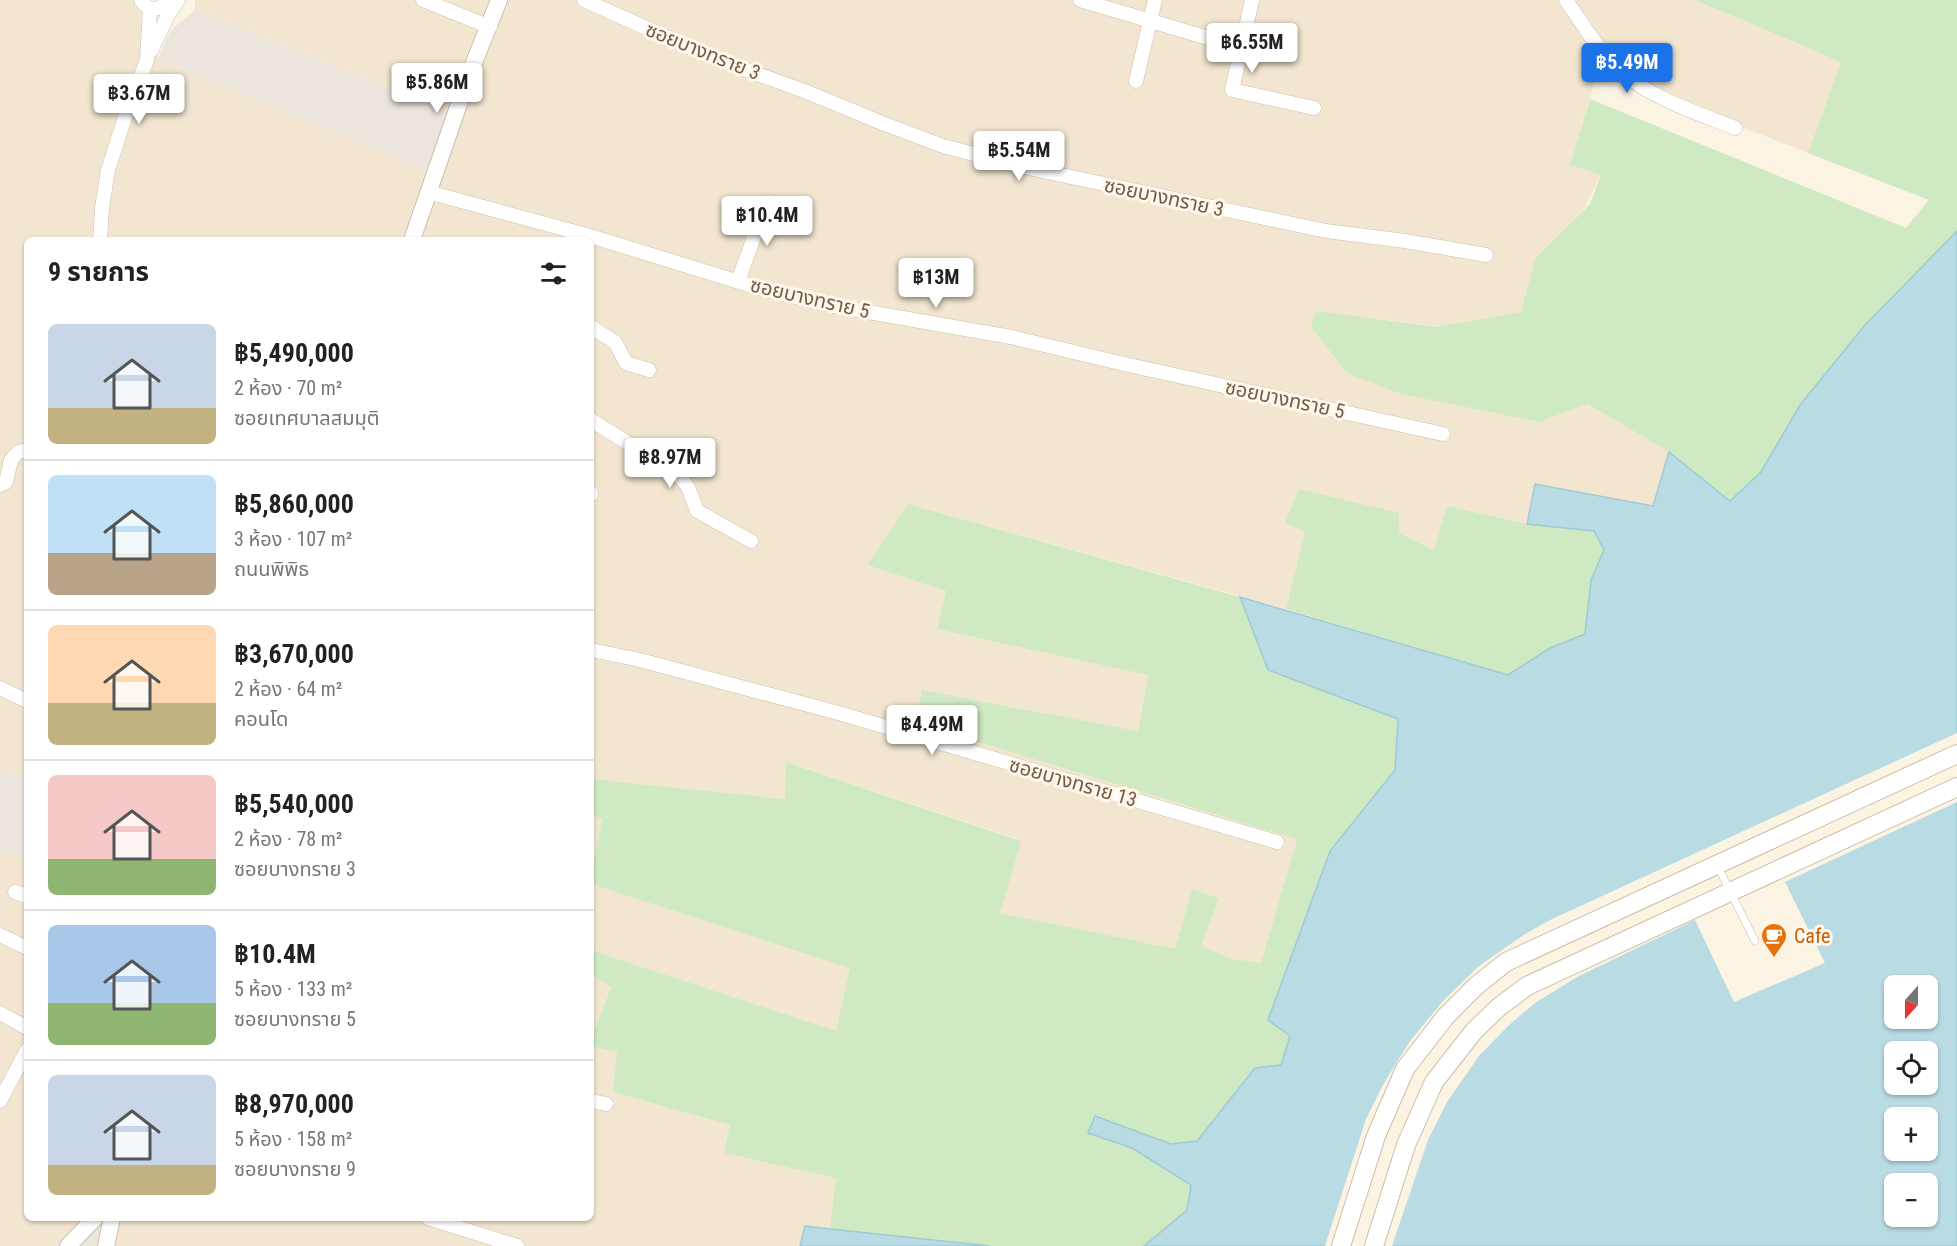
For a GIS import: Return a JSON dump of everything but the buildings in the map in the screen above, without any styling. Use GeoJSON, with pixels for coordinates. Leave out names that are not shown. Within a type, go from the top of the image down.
{"type":"FeatureCollection","features":[{"type":"Feature","properties":{"kind":"main road"},"geometry":{"type":"LineString","coordinates":[[1341,1246],[1376,1136],[1405,1069],[1446,1016],[1476,986],[1506,962],[1957,754]]}},
{"type":"Feature","properties":{"kind":"main road"},"geometry":{"type":"LineString","coordinates":[[1374,1246],[1407,1145],[1434,1082],[1474,1031],[1499,1007],[1527,986],[1957,787]]}},
{"type":"Feature","properties":{"kind":"street"},"geometry":{"type":"LineString","coordinates":[[147,60],[145,4],[159,8],[167,0]]}},
{"type":"Feature","properties":{"kind":"street"},"geometry":{"type":"LineString","coordinates":[[100,237],[108,170],[127,111],[147,60],[168,15],[178,0]]}},
{"type":"Feature","properties":{"kind":"street"},"geometry":{"type":"LineString","coordinates":[[423,0],[490,27]]}},
{"type":"Feature","properties":{"kind":"street"},"geometry":{"type":"LineString","coordinates":[[413,237],[499,0]]}},
{"type":"Feature","properties":{"kind":"street","name":"ซอยบางทราย 3"},"geometry":{"type":"LineString","coordinates":[[584,0],[711,57],[943,146],[1019,166],[1281,222],[1486,255]]}},
{"type":"Feature","properties":{"kind":"street"},"geometry":{"type":"LineString","coordinates":[[1080,0],[1242,48]]}},
{"type":"Feature","properties":{"kind":"street"},"geometry":{"type":"LineString","coordinates":[[1136,81],[1155,0]]}},
{"type":"Feature","properties":{"kind":"street"},"geometry":{"type":"LineString","coordinates":[[1252,0],[1232,90],[1314,108]]}},
{"type":"Feature","properties":{"kind":"street"},"geometry":{"type":"LineString","coordinates":[[1566,0],[1602,51],[1624,74],[1665,100],[1735,128]]}},
{"type":"Feature","properties":{"kind":"street","name":"ซอยบางทราย 5"},"geometry":{"type":"LineString","coordinates":[[428,192],[592,237]]}},
{"type":"Feature","properties":{"kind":"street"},"geometry":{"type":"LineString","coordinates":[[738,281],[757,229],[771,202]]}},
{"type":"Feature","properties":{"kind":"street","name":"ซอยบางทราย 5"},"geometry":{"type":"LineString","coordinates":[[594,238],[738,281],[834,306],[1011,337],[1443,434]]}},
{"type":"Feature","properties":{"kind":"street"},"geometry":{"type":"LineString","coordinates":[[594,329],[615,342],[626,363],[649,370]]}},
{"type":"Feature","properties":{"kind":"street"},"geometry":{"type":"LineString","coordinates":[[594,422],[634,447],[669,463],[688,487],[697,511],[751,541]]}},
{"type":"Feature","properties":{"kind":"street"},"geometry":{"type":"LineString","coordinates":[[0,485],[6,482],[11,460],[18,452],[24,451]]}},
{"type":"Feature","properties":{"kind":"street","name":"ซอยบางทราย 13"},"geometry":{"type":"LineString","coordinates":[[594,651],[640,660],[842,714],[1277,842]]}},
{"type":"Feature","properties":{"kind":"street"},"geometry":{"type":"LineString","coordinates":[[0,688],[24,699]]}},
{"type":"Feature","properties":{"kind":"street"},"geometry":{"type":"LineString","coordinates":[[0,936],[24,947]]}},
{"type":"Feature","properties":{"kind":"street"},"geometry":{"type":"LineString","coordinates":[[0,1013],[24,1026]]}},
{"type":"Feature","properties":{"kind":"street"},"geometry":{"type":"LineString","coordinates":[[0,1101],[24,1056]]}},
{"type":"Feature","properties":{"kind":"street"},"geometry":{"type":"LineString","coordinates":[[594,1102],[606,1104]]}},
{"type":"Feature","properties":{"kind":"street"},"geometry":{"type":"LineString","coordinates":[[68,1246],[92,1221]]}},
{"type":"Feature","properties":{"kind":"street"},"geometry":{"type":"LineString","coordinates":[[106,1246],[111,1221]]}},
{"type":"Feature","properties":{"kind":"street"},"geometry":{"type":"LineString","coordinates":[[438,1221],[517,1246]]}},
{"type":"Feature","properties":{"kind":"lane"},"geometry":{"type":"LineString","coordinates":[[1717,865],[1755,940]]}},
{"type":"Feature","properties":{"kind":"shaded area"},"geometry":{"type":"Polygon","coordinates":[[[0,0],[142,0],[155,27],[158,59],[455,116],[195,10],[195,0],[1695,0],[1841,62],[1808,153],[1598,71],[1570,165],[1601,175],[1584,209],[1535,258],[1521,312],[1439,327],[1374,318],[1503,413],[1539,422],[1588,404],[1669,452],[1653,506],[1535,484],[1527,524],[1447,506],[1435,550],[1399,533],[1285,523],[1305,532],[1286,609],[908,504],[867,565],[946,591],[937,629],[1148,674],[1138,731],[923,690],[915,723],[1297,839],[1261,964],[1233,959],[1201,946],[1219,898],[1192,889],[1175,949],[999,913],[1020,840],[787,762],[786,799],[594,779],[594,237],[24,237],[24,778],[0,770],[0,0]]]}},
{"type":"Feature","properties":{"kind":"shaded area"},"geometry":{"type":"Polygon","coordinates":[[[195,10],[455,116],[435,173],[158,59],[170,31],[195,10]]]}},
{"type":"Feature","properties":{"kind":"shaded area"},"geometry":{"type":"Polygon","coordinates":[[[0,770],[24,778],[24,857],[0,850],[0,770]]]}},
{"type":"Feature","properties":{"kind":"shaded area"},"geometry":{"type":"Polygon","coordinates":[[[594,815],[602,819],[594,860],[594,815]]]}},
{"type":"Feature","properties":{"kind":"shaded area"},"geometry":{"type":"Polygon","coordinates":[[[0,850],[24,857],[24,1221],[92,1221],[68,1246],[0,1246],[0,850]]]}},
{"type":"Feature","properties":{"kind":"shaded area"},"geometry":{"type":"Polygon","coordinates":[[[594,885],[851,967],[836,1031],[594,951],[594,885]]]}},
{"type":"Feature","properties":{"kind":"shaded area"},"geometry":{"type":"Polygon","coordinates":[[[594,976],[611,986],[594,1030],[594,976]]]}},
{"type":"Feature","properties":{"kind":"shaded area"},"geometry":{"type":"Polygon","coordinates":[[[594,1047],[617,1052],[614,1092],[730,1125],[725,1153],[837,1178],[830,1229],[805,1226],[800,1246],[105,1246],[111,1221],[594,1221],[594,1047]]]}},
{"type":"Feature","properties":{"kind":"shaded area"},"geometry":{"type":"Polygon","coordinates":[[[92,1221],[111,1221],[105,1246],[68,1246],[92,1221]]]}},
{"type":"Feature","properties":{"kind":"green space"},"geometry":{"type":"Polygon","coordinates":[[[1695,0],[1957,0],[1957,231],[1800,405],[1761,472],[1730,502],[1669,452],[1588,404],[1539,422],[1401,394],[1347,373],[1311,327],[1316,311],[1438,327],[1521,312],[1535,258],[1590,204],[1601,175],[1570,165],[1590,99],[1906,228],[1929,200],[1808,153],[1841,62],[1695,0]]]}},
{"type":"Feature","properties":{"kind":"green space"},"geometry":{"type":"Polygon","coordinates":[[[1299,489],[1399,513],[1399,533],[1434,550],[1447,506],[1527,524],[1594,531],[1604,550],[1591,580],[1585,634],[1550,648],[1508,675],[1286,609],[1305,532],[1285,523],[1299,489]]]}},
{"type":"Feature","properties":{"kind":"green space"},"geometry":{"type":"Polygon","coordinates":[[[908,504],[1240,597],[1268,670],[1398,719],[1395,770],[1330,851],[1268,1019],[1290,1036],[1281,1065],[1255,1068],[1197,1141],[1171,1144],[1095,1116],[1089,1133],[1132,1148],[1191,1185],[1187,1210],[1144,1246],[970,1246],[830,1229],[836,1178],[724,1153],[730,1125],[613,1092],[617,1052],[594,1047],[594,1030],[611,987],[594,976],[594,951],[836,1031],[850,968],[594,885],[594,860],[602,819],[594,815],[594,779],[785,799],[786,762],[1021,841],[1000,913],[1175,949],[1192,889],[1219,898],[1201,946],[1233,959],[1261,963],[1297,839],[915,723],[922,690],[1138,731],[1148,675],[937,629],[946,591],[867,565],[908,504]]]}},
{"type":"Feature","properties":{"kind":"water"},"geometry":{"type":"Polygon","coordinates":[[[1957,231],[1957,1246],[1144,1246],[1187,1210],[1191,1185],[1132,1148],[1088,1133],[1095,1116],[1171,1144],[1197,1141],[1255,1068],[1281,1065],[1290,1036],[1268,1020],[1330,851],[1395,770],[1398,719],[1268,670],[1240,597],[1508,675],[1550,648],[1585,634],[1591,580],[1604,550],[1594,531],[1527,524],[1535,484],[1653,506],[1669,452],[1730,501],[1761,472],[1800,405],[1865,325],[1957,231]]]}},
{"type":"Feature","properties":{"kind":"water"},"geometry":{"type":"Polygon","coordinates":[[[805,1226],[830,1229],[990,1246],[800,1246],[805,1226]]]}},
{"type":"Feature","properties":{"kind":"pier"},"geometry":{"type":"Polygon","coordinates":[[[1957,733],[1957,802],[1785,882],[1825,963],[1734,1002],[1695,920],[1577,977],[1535,1003],[1509,1025],[1479,1056],[1447,1102],[1428,1140],[1392,1246],[1325,1246],[1366,1119],[1384,1083],[1410,1041],[1444,1000],[1479,966],[1525,934],[1550,920],[1957,733]]]}},
{"type":"Feature","properties":{"kind":"place","name":"Cafe"},"geometry":{"type":"Point","coordinates":[1774,959]}}]}
